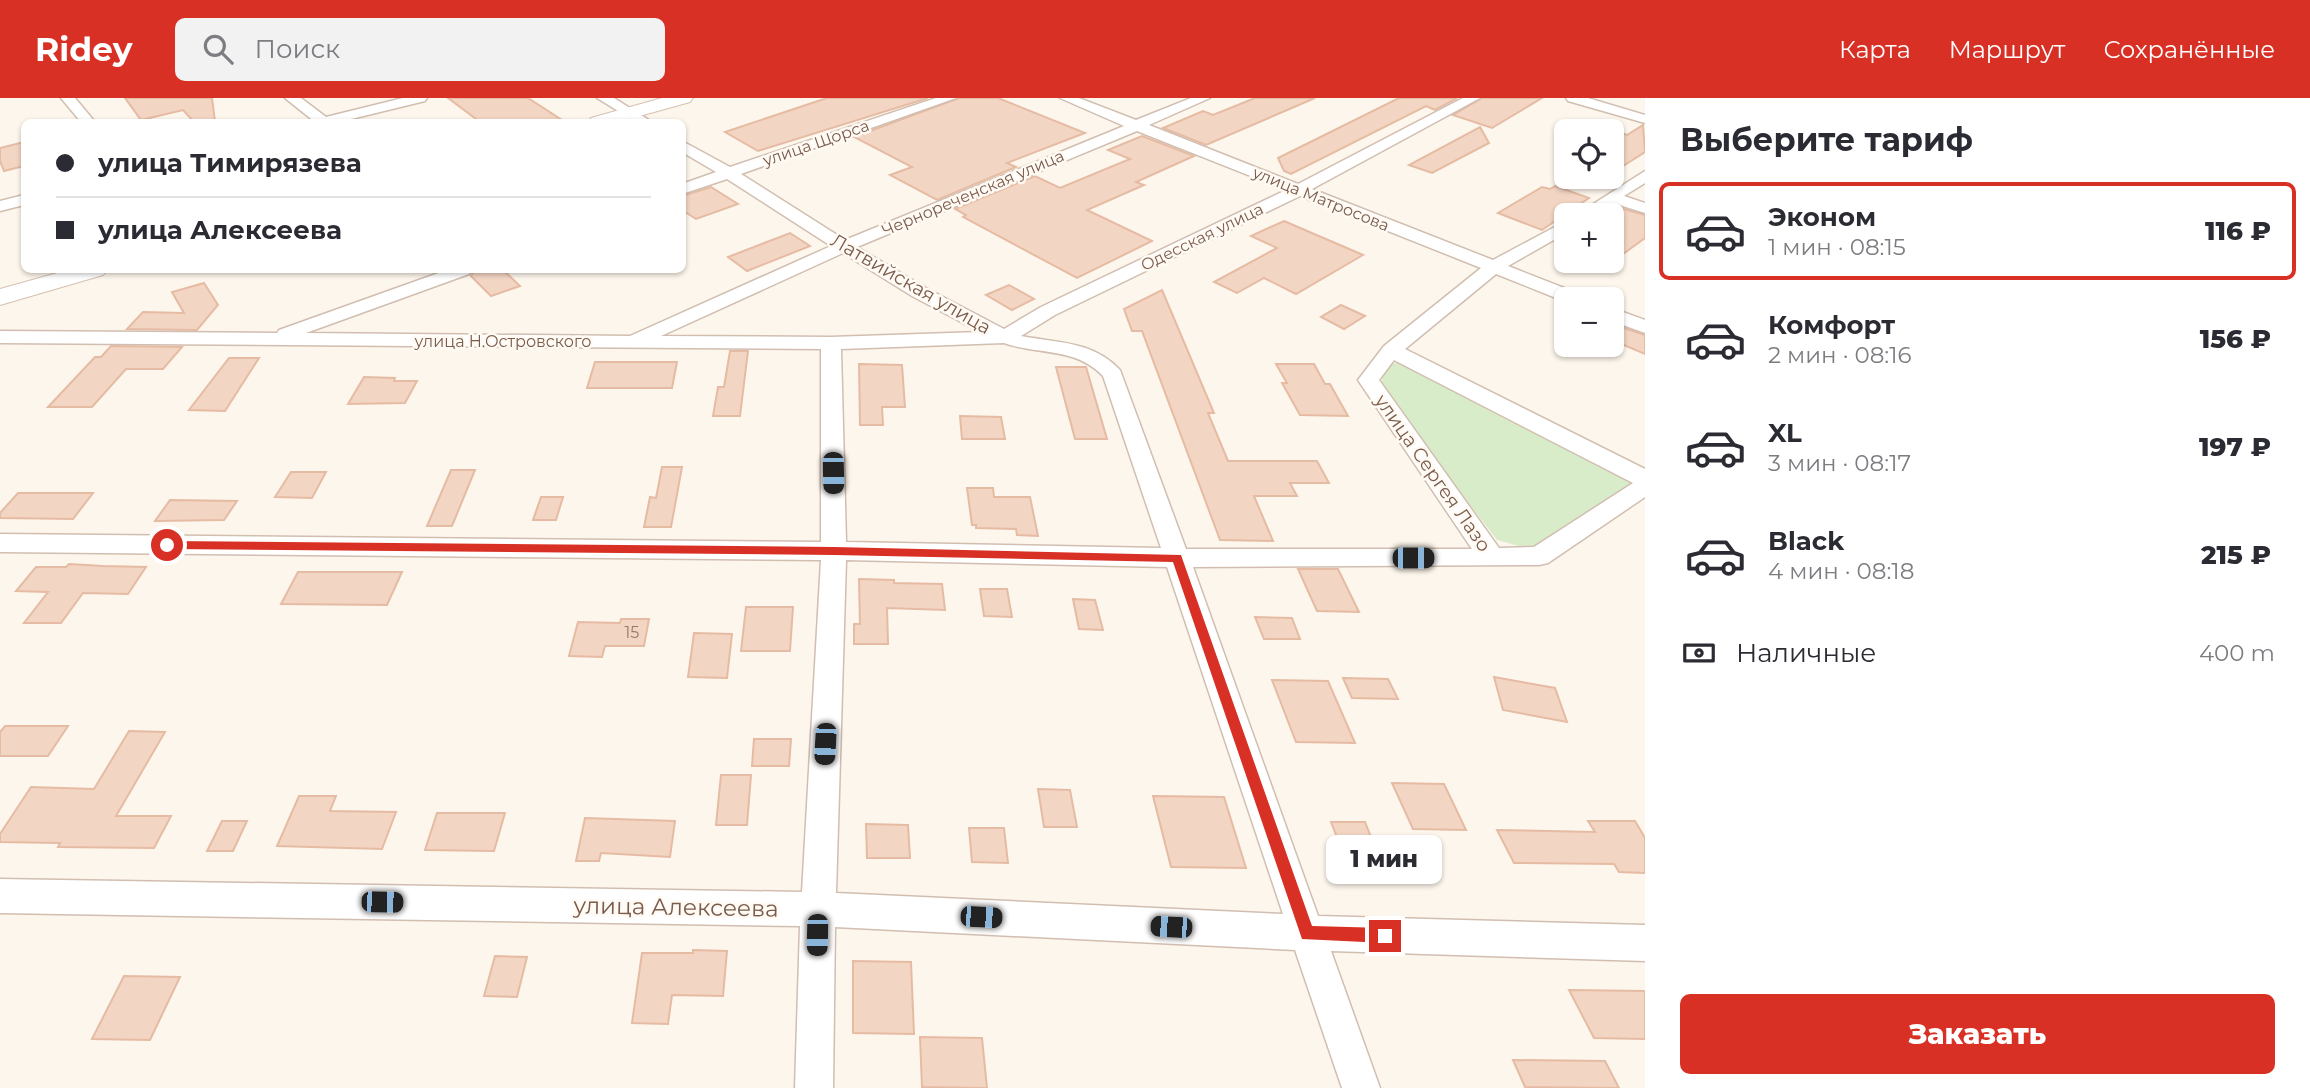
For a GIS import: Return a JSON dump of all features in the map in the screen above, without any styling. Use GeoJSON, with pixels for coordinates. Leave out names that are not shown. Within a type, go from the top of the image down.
{"type":"FeatureCollection","features":[{"type":"Feature","properties":{"kind":"street"},"geometry":{"type":"LineString","coordinates":[[68,98],[86,119]]}},
{"type":"Feature","properties":{"kind":"street"},"geometry":{"type":"LineString","coordinates":[[292,98],[320,119]]}},
{"type":"Feature","properties":{"kind":"street"},"geometry":{"type":"LineString","coordinates":[[336,119],[420,98]]}},
{"type":"Feature","properties":{"kind":"street"},"geometry":{"type":"LineString","coordinates":[[604,98],[637,118],[683,98]]}},
{"type":"Feature","properties":{"kind":"street","name":"улица Щорса"},"geometry":{"type":"LineString","coordinates":[[686,188],[949,98]]}},
{"type":"Feature","properties":{"kind":"street","name":"улица Матросова"},"geometry":{"type":"LineString","coordinates":[[1067,98],[1554,291]]}},
{"type":"Feature","properties":{"kind":"street","name":"Чернореченская улица"},"geometry":{"type":"LineString","coordinates":[[629,342],[843,247],[1203,98]]}},
{"type":"Feature","properties":{"kind":"street","name":"Одесская улица"},"geometry":{"type":"LineString","coordinates":[[1005,337],[1048,311],[1298,190],[1473,98]]}},
{"type":"Feature","properties":{"kind":"street"},"geometry":{"type":"LineString","coordinates":[[1573,98],[1645,119]]}},
{"type":"Feature","properties":{"kind":"street","name":"Латвийская улица"},"geometry":{"type":"LineString","coordinates":[[686,147],[729,172],[843,247],[1005,337],[1078,351],[1104,361],[1113,374],[1361,1088]]}},
{"type":"Feature","properties":{"kind":"street"},"geometry":{"type":"LineString","coordinates":[[1604,203],[1645,176]]}},
{"type":"Feature","properties":{"kind":"street"},"geometry":{"type":"LineString","coordinates":[[1613,198],[1645,208]]}},
{"type":"Feature","properties":{"kind":"street"},"geometry":{"type":"LineString","coordinates":[[0,206],[21,201]]}},
{"type":"Feature","properties":{"kind":"street","name":"улица Сергея Лазо"},"geometry":{"type":"LineString","coordinates":[[1554,233],[1494,267],[1391,350],[1368,380],[1492,558],[1539,556],[1645,486]]}},
{"type":"Feature","properties":{"kind":"street"},"geometry":{"type":"LineString","coordinates":[[0,297],[84,273]]}},
{"type":"Feature","properties":{"kind":"street"},"geometry":{"type":"LineString","coordinates":[[271,339],[455,273]]}},
{"type":"Feature","properties":{"kind":"street"},"geometry":{"type":"LineString","coordinates":[[1624,319],[1645,327]]}},
{"type":"Feature","properties":{"kind":"street","name":"улица Н.Островского"},"geometry":{"type":"LineString","coordinates":[[0,337],[831,343],[1005,337]]}},
{"type":"Feature","properties":{"kind":"street"},"geometry":{"type":"LineString","coordinates":[[814,1088],[818,909],[834,551],[831,343]]}},
{"type":"Feature","properties":{"kind":"street"},"geometry":{"type":"LineString","coordinates":[[1391,350],[1645,479]]}},
{"type":"Feature","properties":{"kind":"street"},"geometry":{"type":"LineString","coordinates":[[0,543],[834,551],[1178,558],[1492,558]]}},
{"type":"Feature","properties":{"kind":"street","name":"улица Алексеева"},"geometry":{"type":"LineString","coordinates":[[0,896],[818,909],[1307,933],[1645,943]]}},
{"type":"Feature","properties":{"kind":"green space"},"geometry":{"type":"Polygon","coordinates":[[[1402,362],[1637,480],[1530,549],[1497,540],[1381,389],[1384,365],[1402,362]]]}},
{"type":"Feature","properties":{"kind":"building"},"geometry":{"type":"Polygon","coordinates":[[[125,98],[212,98],[215,119],[191,119],[183,110],[140,119],[125,98]]]}},
{"type":"Feature","properties":{"kind":"building"},"geometry":{"type":"Polygon","coordinates":[[[448,98],[528,98],[560,119],[476,119],[448,98]]]}},
{"type":"Feature","properties":{"kind":"building"},"geometry":{"type":"Polygon","coordinates":[[[827,98],[928,98],[758,151],[725,132],[827,98]]]}},
{"type":"Feature","properties":{"kind":"building"},"geometry":{"type":"Polygon","coordinates":[[[959,98],[998,98],[1085,133],[1007,163],[1016,167],[937,200],[890,175],[912,167],[854,137],[959,98]]]}},
{"type":"Feature","properties":{"kind":"building"},"geometry":{"type":"Polygon","coordinates":[[[1255,98],[1315,98],[1206,145],[1163,128],[1203,111],[1213,115],[1255,98]]]}},
{"type":"Feature","properties":{"kind":"building"},"geometry":{"type":"Polygon","coordinates":[[[1399,98],[1457,98],[1435,110],[1426,106],[1291,174],[1284,171],[1278,158],[1399,98]]]}},
{"type":"Feature","properties":{"kind":"building"},"geometry":{"type":"Polygon","coordinates":[[[1482,98],[1542,98],[1492,128],[1453,115],[1482,98]]]}},
{"type":"Feature","properties":{"kind":"building"},"geometry":{"type":"Polygon","coordinates":[[[1643,125],[1645,152],[1624,165],[1624,134],[1627,135],[1643,125]]]}},
{"type":"Feature","properties":{"kind":"building"},"geometry":{"type":"Polygon","coordinates":[[[1480,127],[1489,143],[1432,173],[1409,165],[1480,127]]]}},
{"type":"Feature","properties":{"kind":"building"},"geometry":{"type":"Polygon","coordinates":[[[1142,136],[1194,156],[1136,182],[1144,185],[1087,210],[1152,241],[1077,278],[963,217],[966,215],[955,209],[1035,176],[1060,188],[1130,159],[1108,150],[1142,136]]]}},
{"type":"Feature","properties":{"kind":"building"},"geometry":{"type":"Polygon","coordinates":[[[21,143],[21,167],[4,171],[0,161],[0,148],[21,143]]]}},
{"type":"Feature","properties":{"kind":"building"},"geometry":{"type":"Polygon","coordinates":[[[711,187],[738,204],[696,219],[686,213],[686,195],[711,187]]]}},
{"type":"Feature","properties":{"kind":"building"},"geometry":{"type":"Polygon","coordinates":[[[1542,187],[1550,189],[1554,187],[1554,189],[1564,189],[1589,198],[1582,203],[1554,203],[1554,222],[1542,230],[1498,213],[1542,187]]]}},
{"type":"Feature","properties":{"kind":"building"},"geometry":{"type":"Polygon","coordinates":[[[1624,209],[1645,215],[1645,238],[1624,253],[1624,209]]]}},
{"type":"Feature","properties":{"kind":"building"},"geometry":{"type":"Polygon","coordinates":[[[1284,221],[1363,255],[1296,294],[1264,278],[1237,293],[1214,282],[1277,248],[1251,236],[1284,221]]]}},
{"type":"Feature","properties":{"kind":"building"},"geometry":{"type":"Polygon","coordinates":[[[790,233],[810,246],[747,271],[728,257],[790,233]]]}},
{"type":"Feature","properties":{"kind":"building"},"geometry":{"type":"Polygon","coordinates":[[[473,273],[506,273],[520,286],[491,296],[471,276],[473,273]]]}},
{"type":"Feature","properties":{"kind":"building"},"geometry":{"type":"Polygon","coordinates":[[[204,283],[218,305],[197,330],[127,329],[143,312],[184,313],[172,292],[204,283]]]}},
{"type":"Feature","properties":{"kind":"building"},"geometry":{"type":"Polygon","coordinates":[[[1009,285],[1034,299],[1012,310],[986,295],[1009,285]]]}},
{"type":"Feature","properties":{"kind":"building"},"geometry":{"type":"Polygon","coordinates":[[[1162,290],[1214,413],[1208,413],[1228,461],[1317,461],[1329,483],[1290,483],[1297,496],[1254,496],[1273,541],[1220,540],[1142,331],[1132,331],[1124,309],[1162,290]]]}},
{"type":"Feature","properties":{"kind":"building"},"geometry":{"type":"Polygon","coordinates":[[[1341,305],[1365,316],[1344,329],[1321,317],[1341,305]]]}},
{"type":"Feature","properties":{"kind":"building"},"geometry":{"type":"Polygon","coordinates":[[[1624,328],[1645,335],[1645,354],[1624,345],[1624,328]]]}},
{"type":"Feature","properties":{"kind":"building"},"geometry":{"type":"Polygon","coordinates":[[[111,346],[182,347],[163,369],[126,369],[92,407],[48,407],[95,357],[101,357],[111,346]]]}},
{"type":"Feature","properties":{"kind":"building"},"geometry":{"type":"Polygon","coordinates":[[[730,351],[748,351],[740,416],[713,416],[718,387],[724,387],[730,351]]]}},
{"type":"Feature","properties":{"kind":"building"},"geometry":{"type":"Polygon","coordinates":[[[229,358],[259,358],[225,411],[189,410],[229,358]]]}},
{"type":"Feature","properties":{"kind":"building"},"geometry":{"type":"Polygon","coordinates":[[[595,362],[677,362],[672,388],[587,388],[595,362]]]}},
{"type":"Feature","properties":{"kind":"building"},"geometry":{"type":"Polygon","coordinates":[[[859,364],[902,365],[905,407],[882,407],[883,425],[860,425],[859,364]]]}},
{"type":"Feature","properties":{"kind":"building"},"geometry":{"type":"Polygon","coordinates":[[[1276,364],[1314,364],[1325,384],[1330,384],[1348,416],[1300,415],[1282,383],[1287,383],[1276,364]]]}},
{"type":"Feature","properties":{"kind":"building"},"geometry":{"type":"Polygon","coordinates":[[[1056,367],[1086,367],[1107,439],[1075,439],[1056,367]]]}},
{"type":"Feature","properties":{"kind":"building"},"geometry":{"type":"Polygon","coordinates":[[[364,377],[417,381],[405,403],[348,404],[364,377]]]}},
{"type":"Feature","properties":{"kind":"building"},"geometry":{"type":"Polygon","coordinates":[[[960,416],[1001,417],[1005,439],[962,439],[960,416]]]}},
{"type":"Feature","properties":{"kind":"building"},"geometry":{"type":"Polygon","coordinates":[[[662,467],[682,467],[671,527],[644,527],[650,497],[656,498],[662,467]]]}},
{"type":"Feature","properties":{"kind":"building"},"geometry":{"type":"Polygon","coordinates":[[[451,470],[475,470],[452,526],[427,526],[451,470]]]}},
{"type":"Feature","properties":{"kind":"building"},"geometry":{"type":"Polygon","coordinates":[[[291,472],[326,472],[312,498],[275,497],[291,472]]]}},
{"type":"Feature","properties":{"kind":"building"},"geometry":{"type":"Polygon","coordinates":[[[967,488],[993,488],[994,497],[1030,497],[1038,536],[1017,535],[1016,529],[976,528],[976,525],[972,525],[967,488]]]}},
{"type":"Feature","properties":{"kind":"building"},"geometry":{"type":"Polygon","coordinates":[[[18,493],[93,493],[73,519],[0,518],[0,513],[18,493]]]}},
{"type":"Feature","properties":{"kind":"building"},"geometry":{"type":"Polygon","coordinates":[[[541,497],[563,497],[556,520],[533,520],[541,497]]]}},
{"type":"Feature","properties":{"kind":"building"},"geometry":{"type":"Polygon","coordinates":[[[170,500],[237,501],[224,520],[155,521],[170,500]]]}},
{"type":"Feature","properties":{"kind":"building"},"geometry":{"type":"Polygon","coordinates":[[[69,564],[146,567],[128,594],[83,593],[61,623],[24,623],[48,592],[16,591],[36,567],[66,567],[69,564]]]}},
{"type":"Feature","properties":{"kind":"building"},"geometry":{"type":"Polygon","coordinates":[[[1298,569],[1338,569],[1359,612],[1317,611],[1298,569]]]}},
{"type":"Feature","properties":{"kind":"building"},"geometry":{"type":"Polygon","coordinates":[[[298,572],[402,572],[387,605],[281,604],[298,572]]]}},
{"type":"Feature","properties":{"kind":"building"},"geometry":{"type":"Polygon","coordinates":[[[859,579],[942,584],[945,610],[887,608],[888,644],[854,644],[854,624],[860,624],[859,579]]]}},
{"type":"Feature","properties":{"kind":"building"},"geometry":{"type":"Polygon","coordinates":[[[980,589],[1007,589],[1012,617],[984,616],[980,589]]]}},
{"type":"Feature","properties":{"kind":"building"},"geometry":{"type":"Polygon","coordinates":[[[1073,599],[1095,600],[1103,630],[1079,629],[1073,599]]]}},
{"type":"Feature","properties":{"kind":"building"},"geometry":{"type":"Polygon","coordinates":[[[746,607],[793,607],[790,651],[741,651],[746,607]]]}},
{"type":"Feature","properties":{"kind":"building"},"geometry":{"type":"Polygon","coordinates":[[[1255,617],[1292,618],[1300,639],[1264,639],[1255,617]]]}},
{"type":"Feature","properties":{"kind":"building"},"geometry":{"type":"Polygon","coordinates":[[[621,619],[649,619],[644,646],[605,646],[602,657],[569,656],[578,622],[620,623],[621,619]]]}},
{"type":"Feature","properties":{"kind":"building"},"geometry":{"type":"Polygon","coordinates":[[[694,633],[732,634],[727,678],[688,677],[694,633]]]}},
{"type":"Feature","properties":{"kind":"building"},"geometry":{"type":"Polygon","coordinates":[[[1494,677],[1555,688],[1567,722],[1503,710],[1494,677]]]}},
{"type":"Feature","properties":{"kind":"building"},"geometry":{"type":"Polygon","coordinates":[[[1343,678],[1388,679],[1398,699],[1352,698],[1343,678]]]}},
{"type":"Feature","properties":{"kind":"building"},"geometry":{"type":"Polygon","coordinates":[[[1272,680],[1328,681],[1355,743],[1296,742],[1272,680]]]}},
{"type":"Feature","properties":{"kind":"building"},"geometry":{"type":"Polygon","coordinates":[[[5,726],[68,726],[48,756],[0,756],[0,732],[5,726]]]}},
{"type":"Feature","properties":{"kind":"building"},"geometry":{"type":"Polygon","coordinates":[[[129,731],[165,732],[116,816],[171,816],[154,848],[58,847],[60,843],[0,842],[0,834],[31,787],[94,789],[129,731]]]}},
{"type":"Feature","properties":{"kind":"building"},"geometry":{"type":"Polygon","coordinates":[[[754,739],[791,739],[789,766],[752,766],[754,739]]]}},
{"type":"Feature","properties":{"kind":"building"},"geometry":{"type":"Polygon","coordinates":[[[721,775],[751,775],[747,825],[716,825],[721,775]]]}},
{"type":"Feature","properties":{"kind":"building"},"geometry":{"type":"Polygon","coordinates":[[[1392,783],[1444,784],[1466,830],[1413,829],[1392,783]]]}},
{"type":"Feature","properties":{"kind":"building"},"geometry":{"type":"Polygon","coordinates":[[[1038,789],[1070,790],[1077,827],[1044,827],[1038,789]]]}},
{"type":"Feature","properties":{"kind":"building"},"geometry":{"type":"Polygon","coordinates":[[[299,796],[336,796],[330,811],[396,812],[382,849],[277,846],[299,796]]]}},
{"type":"Feature","properties":{"kind":"building"},"geometry":{"type":"Polygon","coordinates":[[[1153,796],[1224,797],[1246,868],[1171,867],[1153,796]]]}},
{"type":"Feature","properties":{"kind":"building"},"geometry":{"type":"Polygon","coordinates":[[[437,813],[505,813],[494,851],[425,850],[437,813]]]}},
{"type":"Feature","properties":{"kind":"building"},"geometry":{"type":"Polygon","coordinates":[[[585,818],[675,821],[670,857],[601,853],[599,861],[576,861],[585,818]]]}},
{"type":"Feature","properties":{"kind":"building"},"geometry":{"type":"Polygon","coordinates":[[[222,821],[247,821],[233,851],[207,851],[222,821]]]}},
{"type":"Feature","properties":{"kind":"building"},"geometry":{"type":"Polygon","coordinates":[[[1588,821],[1635,821],[1645,838],[1645,873],[1619,872],[1614,864],[1514,863],[1497,830],[1595,832],[1588,821]]]}},
{"type":"Feature","properties":{"kind":"building"},"geometry":{"type":"Polygon","coordinates":[[[1331,822],[1365,822],[1380,860],[1346,860],[1331,822]]]}},
{"type":"Feature","properties":{"kind":"building"},"geometry":{"type":"Polygon","coordinates":[[[866,824],[908,825],[910,858],[867,858],[866,824]]]}},
{"type":"Feature","properties":{"kind":"building"},"geometry":{"type":"Polygon","coordinates":[[[969,828],[1004,828],[1008,863],[972,862],[969,828]]]}},
{"type":"Feature","properties":{"kind":"building"},"geometry":{"type":"Polygon","coordinates":[[[693,950],[727,951],[723,996],[672,995],[668,1024],[632,1023],[642,953],[693,953],[693,950]]]}},
{"type":"Feature","properties":{"kind":"building"},"geometry":{"type":"Polygon","coordinates":[[[495,956],[527,957],[517,997],[484,996],[495,956]]]}},
{"type":"Feature","properties":{"kind":"building"},"geometry":{"type":"Polygon","coordinates":[[[853,961],[911,962],[914,1034],[853,1033],[853,961]]]}},
{"type":"Feature","properties":{"kind":"building"},"geometry":{"type":"Polygon","coordinates":[[[124,976],[180,977],[150,1040],[92,1039],[124,976]]]}},
{"type":"Feature","properties":{"kind":"building"},"geometry":{"type":"Polygon","coordinates":[[[1569,990],[1645,991],[1645,1039],[1594,1038],[1569,990]]]}},
{"type":"Feature","properties":{"kind":"building"},"geometry":{"type":"Polygon","coordinates":[[[920,1037],[982,1038],[987,1088],[922,1087],[920,1037]]]}},
{"type":"Feature","properties":{"kind":"building"},"geometry":{"type":"Polygon","coordinates":[[[1513,1060],[1605,1061],[1619,1088],[1525,1087],[1513,1060]]]}},
{"type":"Feature","properties":{"kind":"route"},"geometry":{"type":"LineString","coordinates":[[167,545],[834,551],[1178,558],[1307,933],[1385,936]]}}]}
